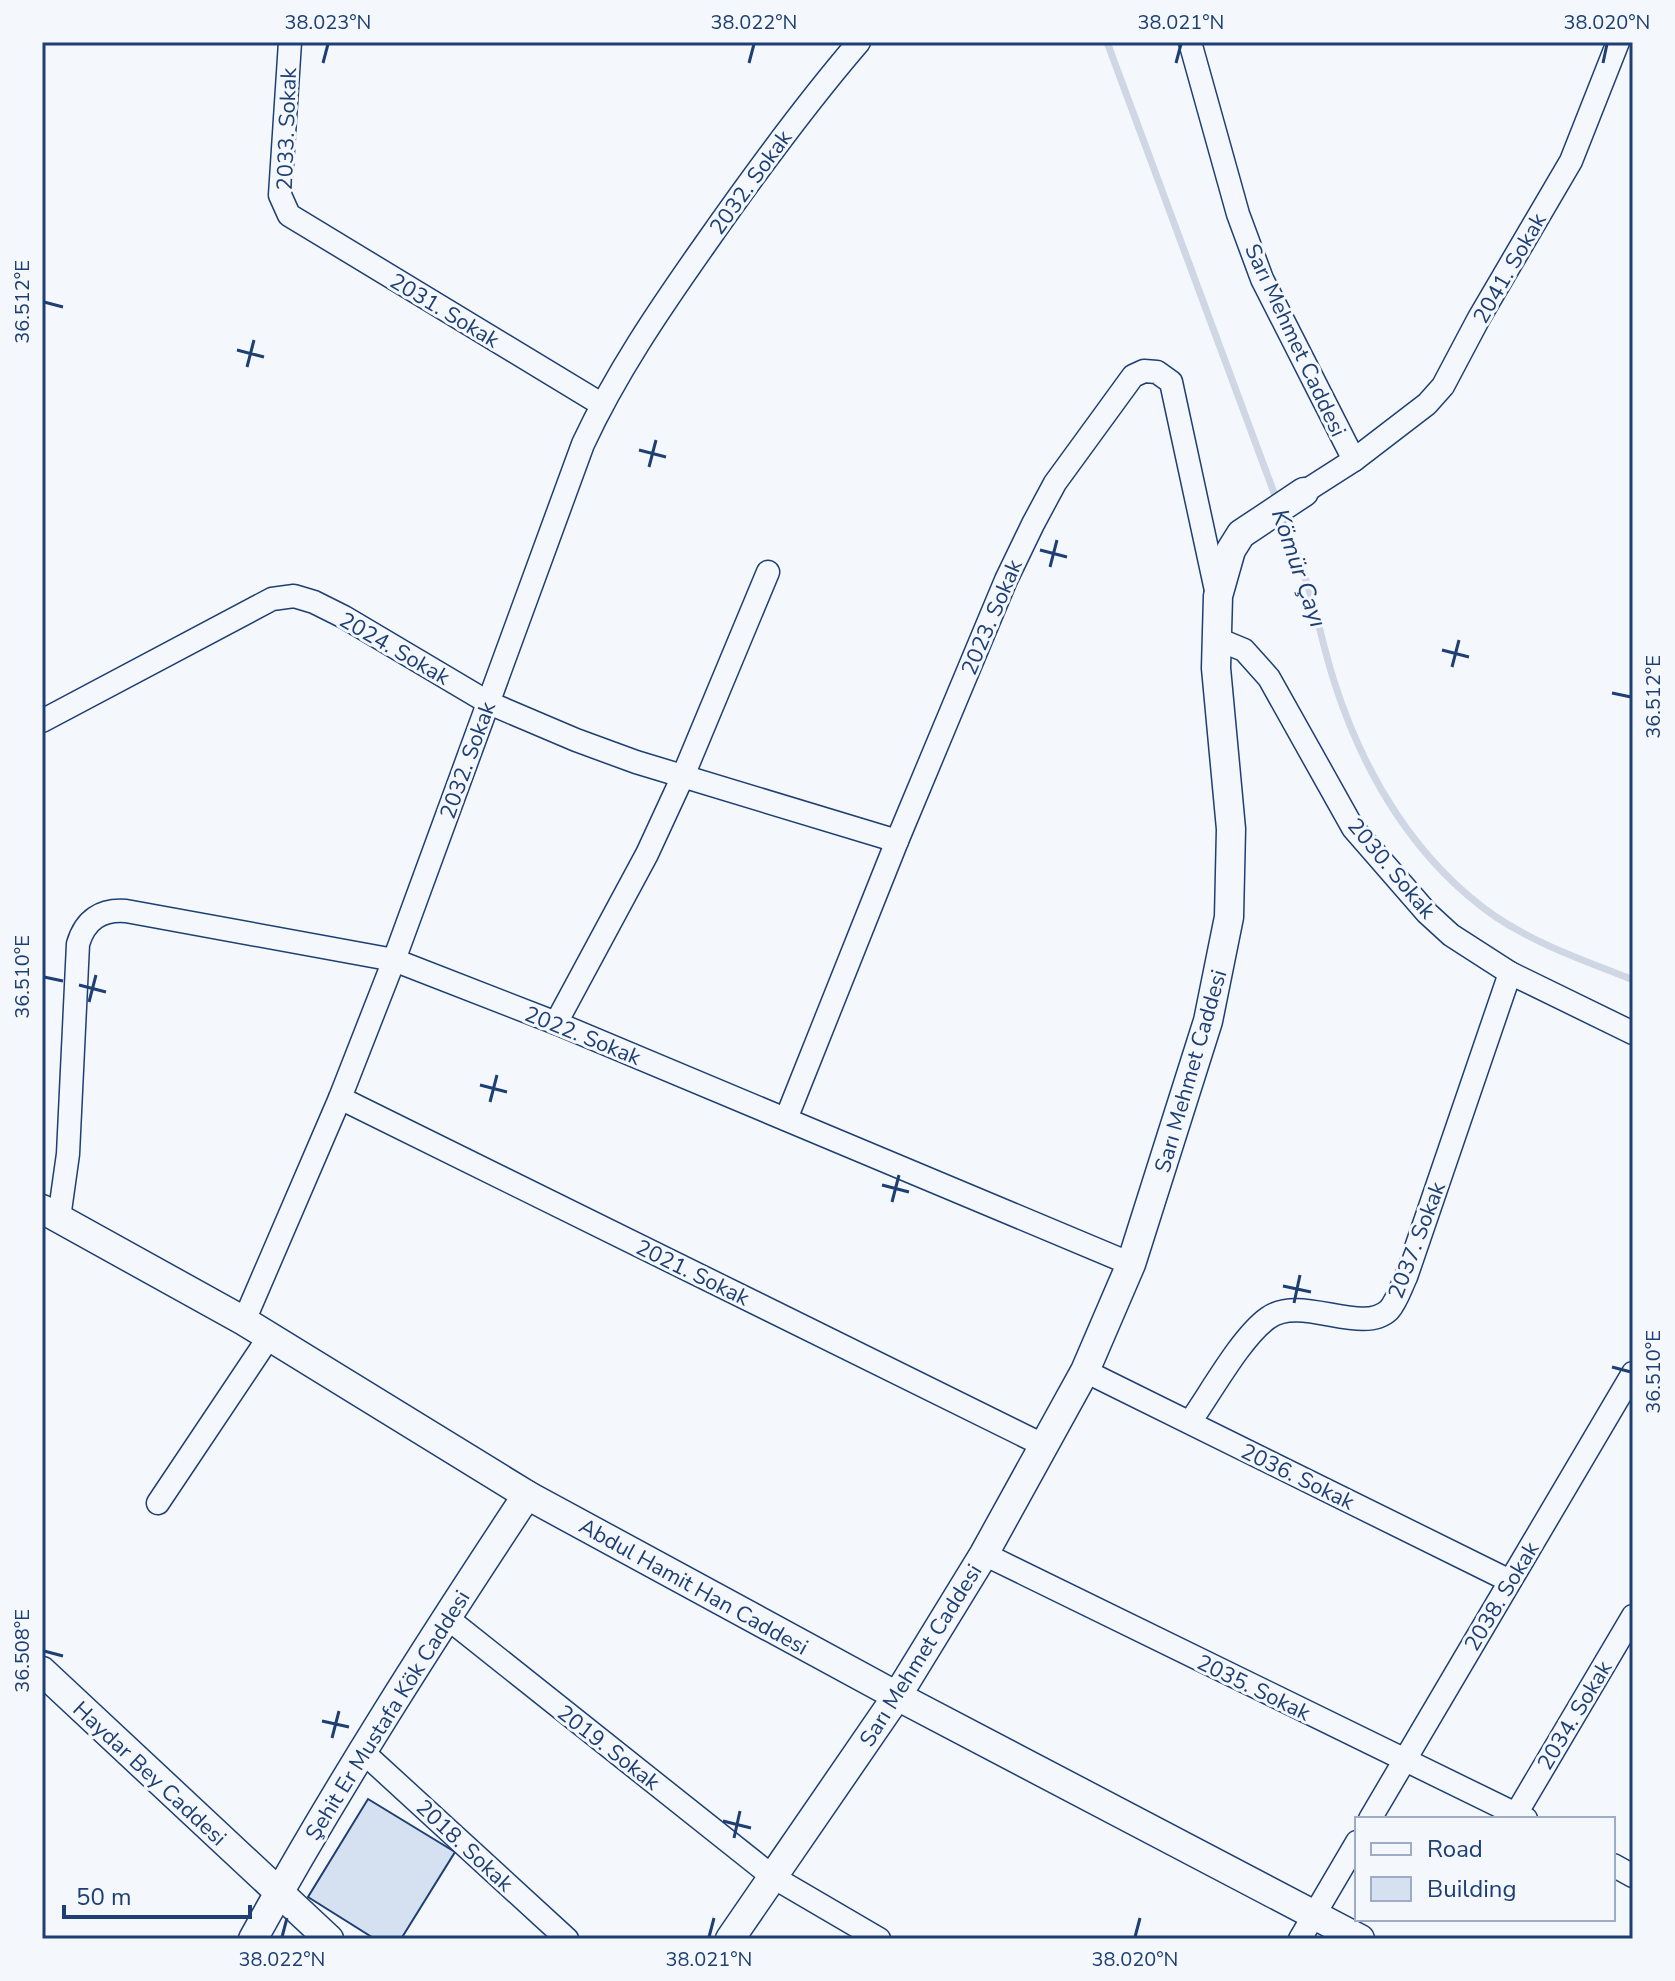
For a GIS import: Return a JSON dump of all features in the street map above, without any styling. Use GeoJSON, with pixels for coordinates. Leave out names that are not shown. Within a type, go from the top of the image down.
{"type":"FeatureCollection","features":[{"type":"Feature","properties":{"kind":"street","name":"2033. Sokak"},"geometry":{"type":"LineString","coordinates":[[289,215],[280,195],[290,42]]}},
{"type":"Feature","properties":{"kind":"street","name":"2032. Sokak"},"geometry":{"type":"LineString","coordinates":[[394,960],[583,444],[601,404],[628,357],[759,167],[859,42]]}},
{"type":"Feature","properties":{"kind":"street","name":"Sarı Mehmet Caddesi"},"geometry":{"type":"LineString","coordinates":[[730,1939],[897,1696],[984,1554],[1085,1371],[1131,1264],[1208,1021],[1229,917],[1231,829],[1218,698],[1215,638],[1218,596],[1231,550],[1241,534],[1354,460],[1262,279],[1234,199],[1190,42]]}},
{"type":"Feature","properties":{"kind":"street","name":"2041. Sokak"},"geometry":{"type":"LineString","coordinates":[[1354,460],[1427,404],[1443,386],[1505,271],[1571,161],[1618,42]]}},
{"type":"Feature","properties":{"kind":"street","name":"2031. Sokak"},"geometry":{"type":"LineString","coordinates":[[289,215],[601,404]]}},
{"type":"Feature","properties":{"kind":"street","name":"2023. Sokak"},"geometry":{"type":"LineString","coordinates":[[786,1119],[1006,580],[1055,483],[1133,376],[1144,371],[1157,372],[1171,382],[1218,596]]}},
{"type":"Feature","properties":{"kind":"street"},"geometry":{"type":"LineString","coordinates":[[556,1023],[647,854],[768,572]]}},
{"type":"Feature","properties":{"kind":"street","name":"2024. Sokak"},"geometry":{"type":"LineString","coordinates":[[42,721],[272,599],[294,596],[344,617],[489,703],[576,740],[897,841]]}},
{"type":"Feature","properties":{"kind":"street","name":"2030. Sokak"},"geometry":{"type":"LineString","coordinates":[[1215,638],[1244,650],[1269,678],[1353,828],[1405,890],[1451,935],[1510,973],[1633,1033]]}},
{"type":"Feature","properties":{"kind":"street"},"geometry":{"type":"LineString","coordinates":[[50,1214],[68,1154],[78,944],[84,928],[95,916],[110,911],[126,911],[394,960],[340,1098],[244,1321]]}},
{"type":"Feature","properties":{"kind":"street","name":"2022. Sokak"},"geometry":{"type":"LineString","coordinates":[[394,960],[556,1023],[1131,1264]]}},
{"type":"Feature","properties":{"kind":"street","name":"2037. Sokak"},"geometry":{"type":"LineString","coordinates":[[1190,1422],[1243,1346],[1269,1316],[1295,1310],[1364,1318],[1379,1316],[1388,1310],[1406,1277],[1510,973]]}},
{"type":"Feature","properties":{"kind":"street","name":"2021. Sokak"},"geometry":{"type":"LineString","coordinates":[[340,1098],[1045,1446]]}},
{"type":"Feature","properties":{"kind":"street","name":"Abdul Hamit Han Caddesi"},"geometry":{"type":"LineString","coordinates":[[50,1214],[244,1321],[527,1495],[897,1696],[1308,1927],[1360,1939]]}},
{"type":"Feature","properties":{"kind":"street"},"geometry":{"type":"LineString","coordinates":[[158,1503],[269,1337]]}},
{"type":"Feature","properties":{"kind":"street","name":"2036. Sokak"},"geometry":{"type":"LineString","coordinates":[[1085,1371],[1510,1581]]}},
{"type":"Feature","properties":{"kind":"street","name":"2038. Sokak"},"geometry":{"type":"LineString","coordinates":[[1371,1817],[1633,1373]]}},
{"type":"Feature","properties":{"kind":"street","name":"Şehit Er Mustafa Kök Caddesi"},"geometry":{"type":"LineString","coordinates":[[253,1939],[446,1617],[527,1495]]}},
{"type":"Feature","properties":{"kind":"street","name":"2035. Sokak"},"geometry":{"type":"LineString","coordinates":[[984,1554],[1521,1816]]}},
{"type":"Feature","properties":{"kind":"street","name":"2034. Sokak"},"geometry":{"type":"LineString","coordinates":[[1521,1816],[1633,1616]]}},
{"type":"Feature","properties":{"kind":"street","name":"2019. Sokak"},"geometry":{"type":"LineString","coordinates":[[446,1617],[773,1877],[879,1939]]}},
{"type":"Feature","properties":{"kind":"street","name":"Haydar Bey Caddesi"},"geometry":{"type":"LineString","coordinates":[[42,1671],[329,1939]]}},
{"type":"Feature","properties":{"kind":"street","name":"2018. Sokak"},"geometry":{"type":"LineString","coordinates":[[363,1752],[567,1939]]}},
{"type":"Feature","properties":{"kind":"street"},"geometry":{"type":"LineString","coordinates":[[1308,1927],[1355,1845]]}},
{"type":"Feature","properties":{"kind":"street"},"geometry":{"type":"LineString","coordinates":[[1615,1866],[1633,1876]]}},
{"type":"Feature","properties":{"kind":"building"},"geometry":{"type":"Polygon","coordinates":[[[368,1799],[455,1852],[401,1939],[375,1939],[308,1897],[368,1799]]]}},
{"type":"Feature","properties":{"kind":"waterway","name":"Kömür Çayı"},"geometry":{"type":"LineString","coordinates":[[1107,42],[1277,501]]}},
{"type":"Feature","properties":{"kind":"waterway","name":"Kömür Çayı"},"geometry":{"type":"LineString","coordinates":[[1281,513],[1305,578],[1330,669],[1360,749],[1417,842],[1467,895],[1496,917],[1545,944],[1633,980]]}}]}
